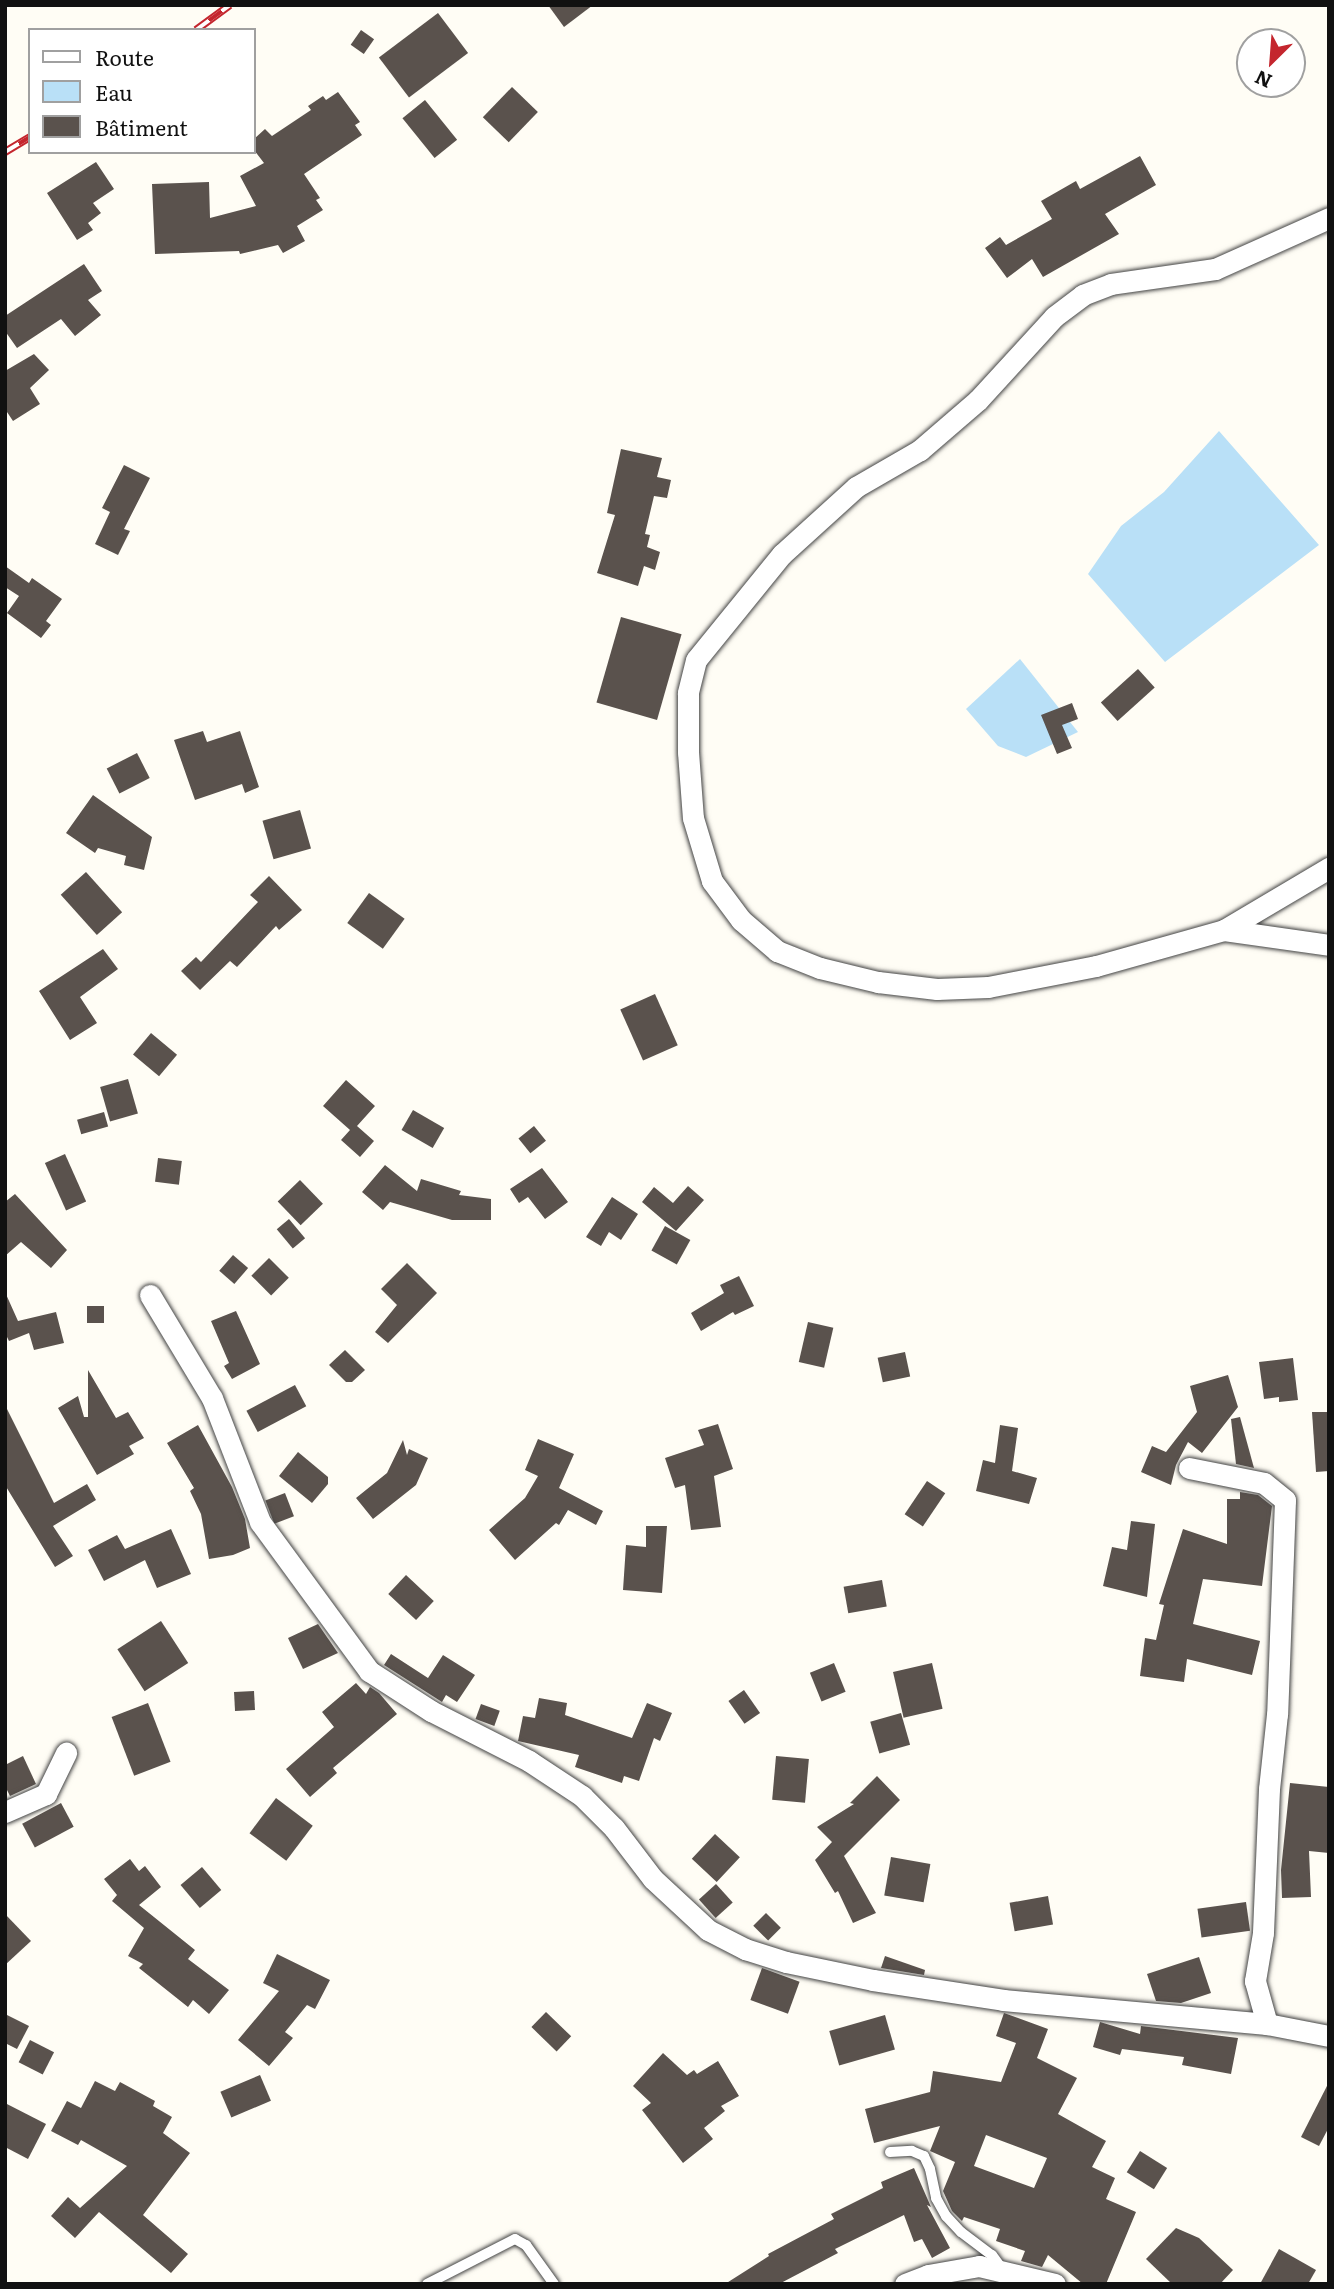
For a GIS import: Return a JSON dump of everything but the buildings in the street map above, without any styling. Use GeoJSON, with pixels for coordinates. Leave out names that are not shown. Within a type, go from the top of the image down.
{"type":"FeatureCollection","features":[{"type":"Feature","properties":{"kind":"street"},"geometry":{"type":"LineString","coordinates":[[1329,218],[1215,269],[1111,284],[1083,295],[1054,317],[978,400],[920,450],[856,487],[782,554],[696,660],[688,693],[692,818],[712,881],[741,920],[777,951],[820,968],[878,982],[937,989],[988,987],[1096,966],[1224,930],[1329,868]]}},
{"type":"Feature","properties":{"kind":"street"},"geometry":{"type":"LineString","coordinates":[[1224,930],[1329,945]]}},
{"type":"Feature","properties":{"kind":"street"},"geometry":{"type":"LineString","coordinates":[[150,1296],[212,1398],[260,1522],[369,1671],[430,1711],[529,1761],[582,1796],[614,1828],[653,1879],[708,1930],[745,1949],[786,1962],[873,1980],[1003,2000],[1267,2024],[1329,2036]]}},
{"type":"Feature","properties":{"kind":"street"},"geometry":{"type":"LineString","coordinates":[[1189,1468],[1264,1482],[1285,1500],[1277,1714],[1269,1789],[1263,1933],[1255,1981],[1267,2024]]}},
{"type":"Feature","properties":{"kind":"street"},"geometry":{"type":"LineString","coordinates":[[5,1812],[46,1794],[66,1752]]}},
{"type":"Feature","properties":{"kind":"street"},"geometry":{"type":"LineString","coordinates":[[905,2284],[951,2270],[979,2266],[1055,2284]]}},
{"type":"Feature","properties":{"kind":"lane"},"geometry":{"type":"LineString","coordinates":[[890,2152],[912,2151],[924,2156],[936,2198],[946,2216],[961,2232],[978,2241],[1003,2271]]}},
{"type":"Feature","properties":{"kind":"lane"},"geometry":{"type":"LineString","coordinates":[[427,2284],[515,2239],[526,2245],[554,2284]]}},
{"type":"Feature","properties":{"kind":"water"},"geometry":{"type":"Polygon","coordinates":[[[1219,431],[1319,545],[1165,662],[1088,574],[1121,526],[1164,492],[1219,431]]]}},
{"type":"Feature","properties":{"kind":"water"},"geometry":{"type":"Polygon","coordinates":[[[1020,659],[1078,732],[1026,757],[998,746],[966,709],[1020,659]]]}},
{"type":"Feature","properties":{"kind":"railway"},"geometry":{"type":"LineString","coordinates":[[199,28],[230,5]]}},
{"type":"Feature","properties":{"kind":"railway"},"geometry":{"type":"LineString","coordinates":[[5,152],[28,138]]}}]}
